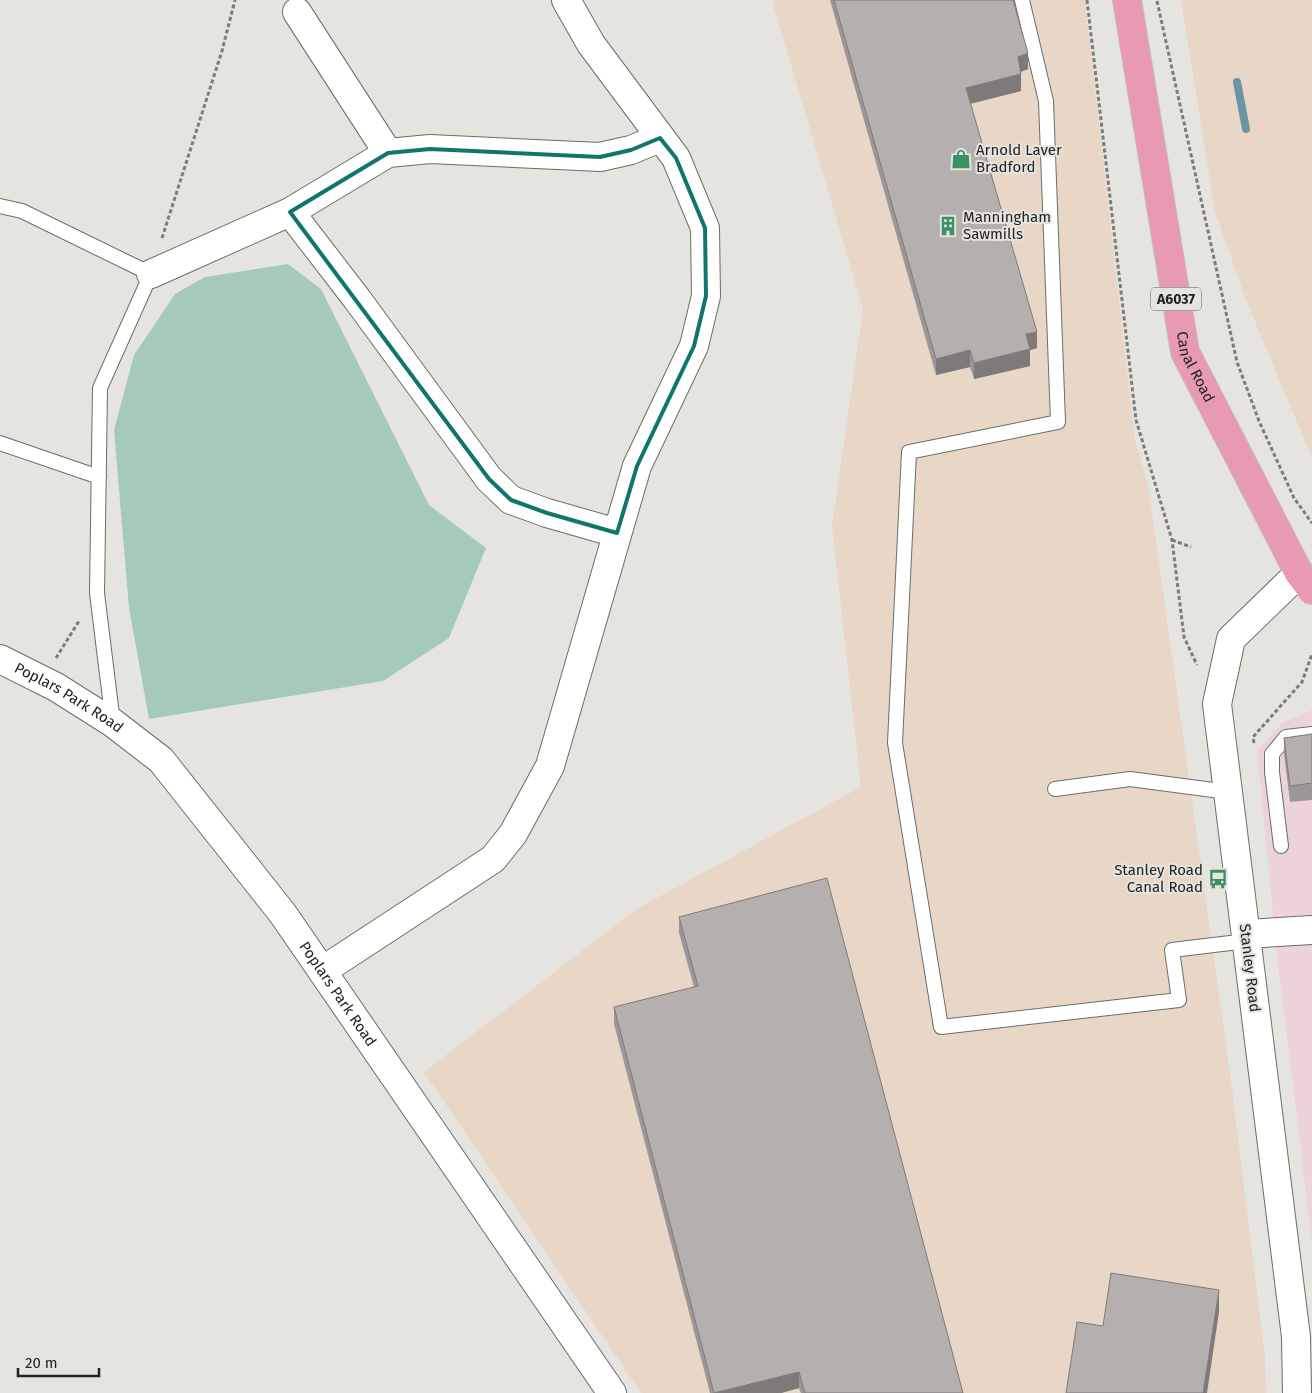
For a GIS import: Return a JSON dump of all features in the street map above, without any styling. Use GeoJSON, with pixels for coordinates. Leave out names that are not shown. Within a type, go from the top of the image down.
{"type":"FeatureCollection","features":[{"type":"Feature","properties":{"kind":"main road","name":"Canal Road"},"geometry":{"type":"LineString","coordinates":[[1127,0],[1185,352],[1305,581]]}},
{"type":"Feature","properties":{"kind":"street"},"geometry":{"type":"LineString","coordinates":[[322,971],[493,859],[513,834],[550,766],[636,466],[694,346],[706,296],[704,228],[676,158],[591,44],[566,0]]}},
{"type":"Feature","properties":{"kind":"street"},"geometry":{"type":"LineString","coordinates":[[298,12],[388,153]]}},
{"type":"Feature","properties":{"kind":"street"},"geometry":{"type":"LineString","coordinates":[[151,274],[290,212],[388,153],[430,149],[600,157],[631,150],[660,138]]}},
{"type":"Feature","properties":{"kind":"street"},"geometry":{"type":"LineString","coordinates":[[290,212],[357,299],[489,479],[511,500],[547,513],[617,532]]}},
{"type":"Feature","properties":{"kind":"street","name":"Stanley Road"},"geometry":{"type":"LineString","coordinates":[[1298,1393],[1296,1337],[1217,704],[1231,639],[1305,581]]}},
{"type":"Feature","properties":{"kind":"street","name":"Poplars Park Road"},"geometry":{"type":"LineString","coordinates":[[0,659],[42,680],[113,723],[161,760],[282,914],[612,1393]]}},
{"type":"Feature","properties":{"kind":"street"},"geometry":{"type":"LineString","coordinates":[[1246,937],[1312,930]]}},
{"type":"Feature","properties":{"kind":"lane"},"geometry":{"type":"LineString","coordinates":[[1022,0],[1046,101],[1058,422],[909,452],[895,743],[941,1027],[1179,1000],[1172,950],[1246,937]]}},
{"type":"Feature","properties":{"kind":"lane"},"geometry":{"type":"LineString","coordinates":[[0,206],[22,210],[151,274],[100,388],[97,593],[113,723]]}},
{"type":"Feature","properties":{"kind":"lane"},"geometry":{"type":"LineString","coordinates":[[0,442],[99,477]]}},
{"type":"Feature","properties":{"kind":"lane"},"geometry":{"type":"LineString","coordinates":[[1281,846],[1272,772],[1272,754],[1286,737],[1312,734]]}},
{"type":"Feature","properties":{"kind":"lane"},"geometry":{"type":"LineString","coordinates":[[1055,789],[1130,779],[1228,792]]}},
{"type":"Feature","properties":{"kind":"path"},"geometry":{"type":"LineString","coordinates":[[151,274],[222,51],[235,0]]}},
{"type":"Feature","properties":{"kind":"path"},"geometry":{"type":"LineString","coordinates":[[1087,0],[1136,420],[1172,540],[1184,637]]}},
{"type":"Feature","properties":{"kind":"path"},"geometry":{"type":"LineString","coordinates":[[1157,0],[1237,362],[1259,421],[1290,490],[1312,523]]}},
{"type":"Feature","properties":{"kind":"path"},"geometry":{"type":"LineString","coordinates":[[1172,540],[1191,547]]}},
{"type":"Feature","properties":{"kind":"path"},"geometry":{"type":"LineString","coordinates":[[42,680],[97,593]]}},
{"type":"Feature","properties":{"kind":"path"},"geometry":{"type":"LineString","coordinates":[[1305,677],[1312,654]]}},
{"type":"Feature","properties":{"kind":"highlighted area"},"geometry":{"type":"Polygon","coordinates":[[[660,138],[676,158],[705,228],[706,296],[694,346],[637,466],[617,533],[547,513],[511,500],[489,479],[290,212],[388,153],[430,149],[600,157],[631,150],[660,138]]]}},
{"type":"Feature","properties":{"kind":"shaded area"},"geometry":{"type":"Polygon","coordinates":[[[772,0],[1085,0],[1135,441],[1148,484],[1231,1080],[1265,1357],[1266,1393],[641,1393],[424,1072],[638,908],[861,787],[832,526],[863,309],[772,0]]]}},
{"type":"Feature","properties":{"kind":"shaded area"},"geometry":{"type":"Polygon","coordinates":[[[1181,0],[1312,0],[1312,458],[1246,300],[1215,212],[1181,0]]]}},
{"type":"Feature","properties":{"kind":"shaded area"},"geometry":{"type":"Polygon","coordinates":[[[1312,710],[1312,1241],[1278,966],[1257,751],[1282,723],[1312,710]]]}},
{"type":"Feature","properties":{"kind":"green space"},"geometry":{"type":"Polygon","coordinates":[[[288,264],[321,289],[429,505],[486,548],[449,638],[383,681],[149,719],[129,608],[114,430],[134,355],[175,294],[205,277],[288,264]]]}},
{"type":"Feature","properties":{"kind":"building","name":"Manningham Sawmills"},"geometry":{"type":"Polygon","coordinates":[[[834,0],[1013,0],[1028,53],[1018,57],[1021,74],[966,88],[1037,332],[1026,334],[1030,349],[974,363],[970,350],[936,359],[834,0]]]}},
{"type":"Feature","properties":{"kind":"building"},"geometry":{"type":"Polygon","coordinates":[[[1312,734],[1312,783],[1290,786],[1284,738],[1312,734]]]}},
{"type":"Feature","properties":{"kind":"building"},"geometry":{"type":"Polygon","coordinates":[[[827,878],[963,1393],[805,1393],[799,1372],[714,1393],[614,1007],[698,986],[679,917],[827,878]]]}},
{"type":"Feature","properties":{"kind":"building"},"geometry":{"type":"Polygon","coordinates":[[[1111,1273],[1219,1290],[1203,1393],[1066,1393],[1077,1322],[1103,1326],[1111,1273]]]}},
{"type":"Feature","properties":{"kind":"waterway"},"geometry":{"type":"LineString","coordinates":[[1237,82],[1246,129]]}},
{"type":"Feature","properties":{"kind":"place","name":"Arnold Laver Bradford"},"geometry":{"type":"Point","coordinates":[961,159]}},
{"type":"Feature","properties":{"kind":"place","name":"Manningham Sawmills"},"geometry":{"type":"Point","coordinates":[948,226]}},
{"type":"Feature","properties":{"kind":"place","name":"Stanley Road Canal Road"},"geometry":{"type":"Point","coordinates":[1218,879]}}]}
